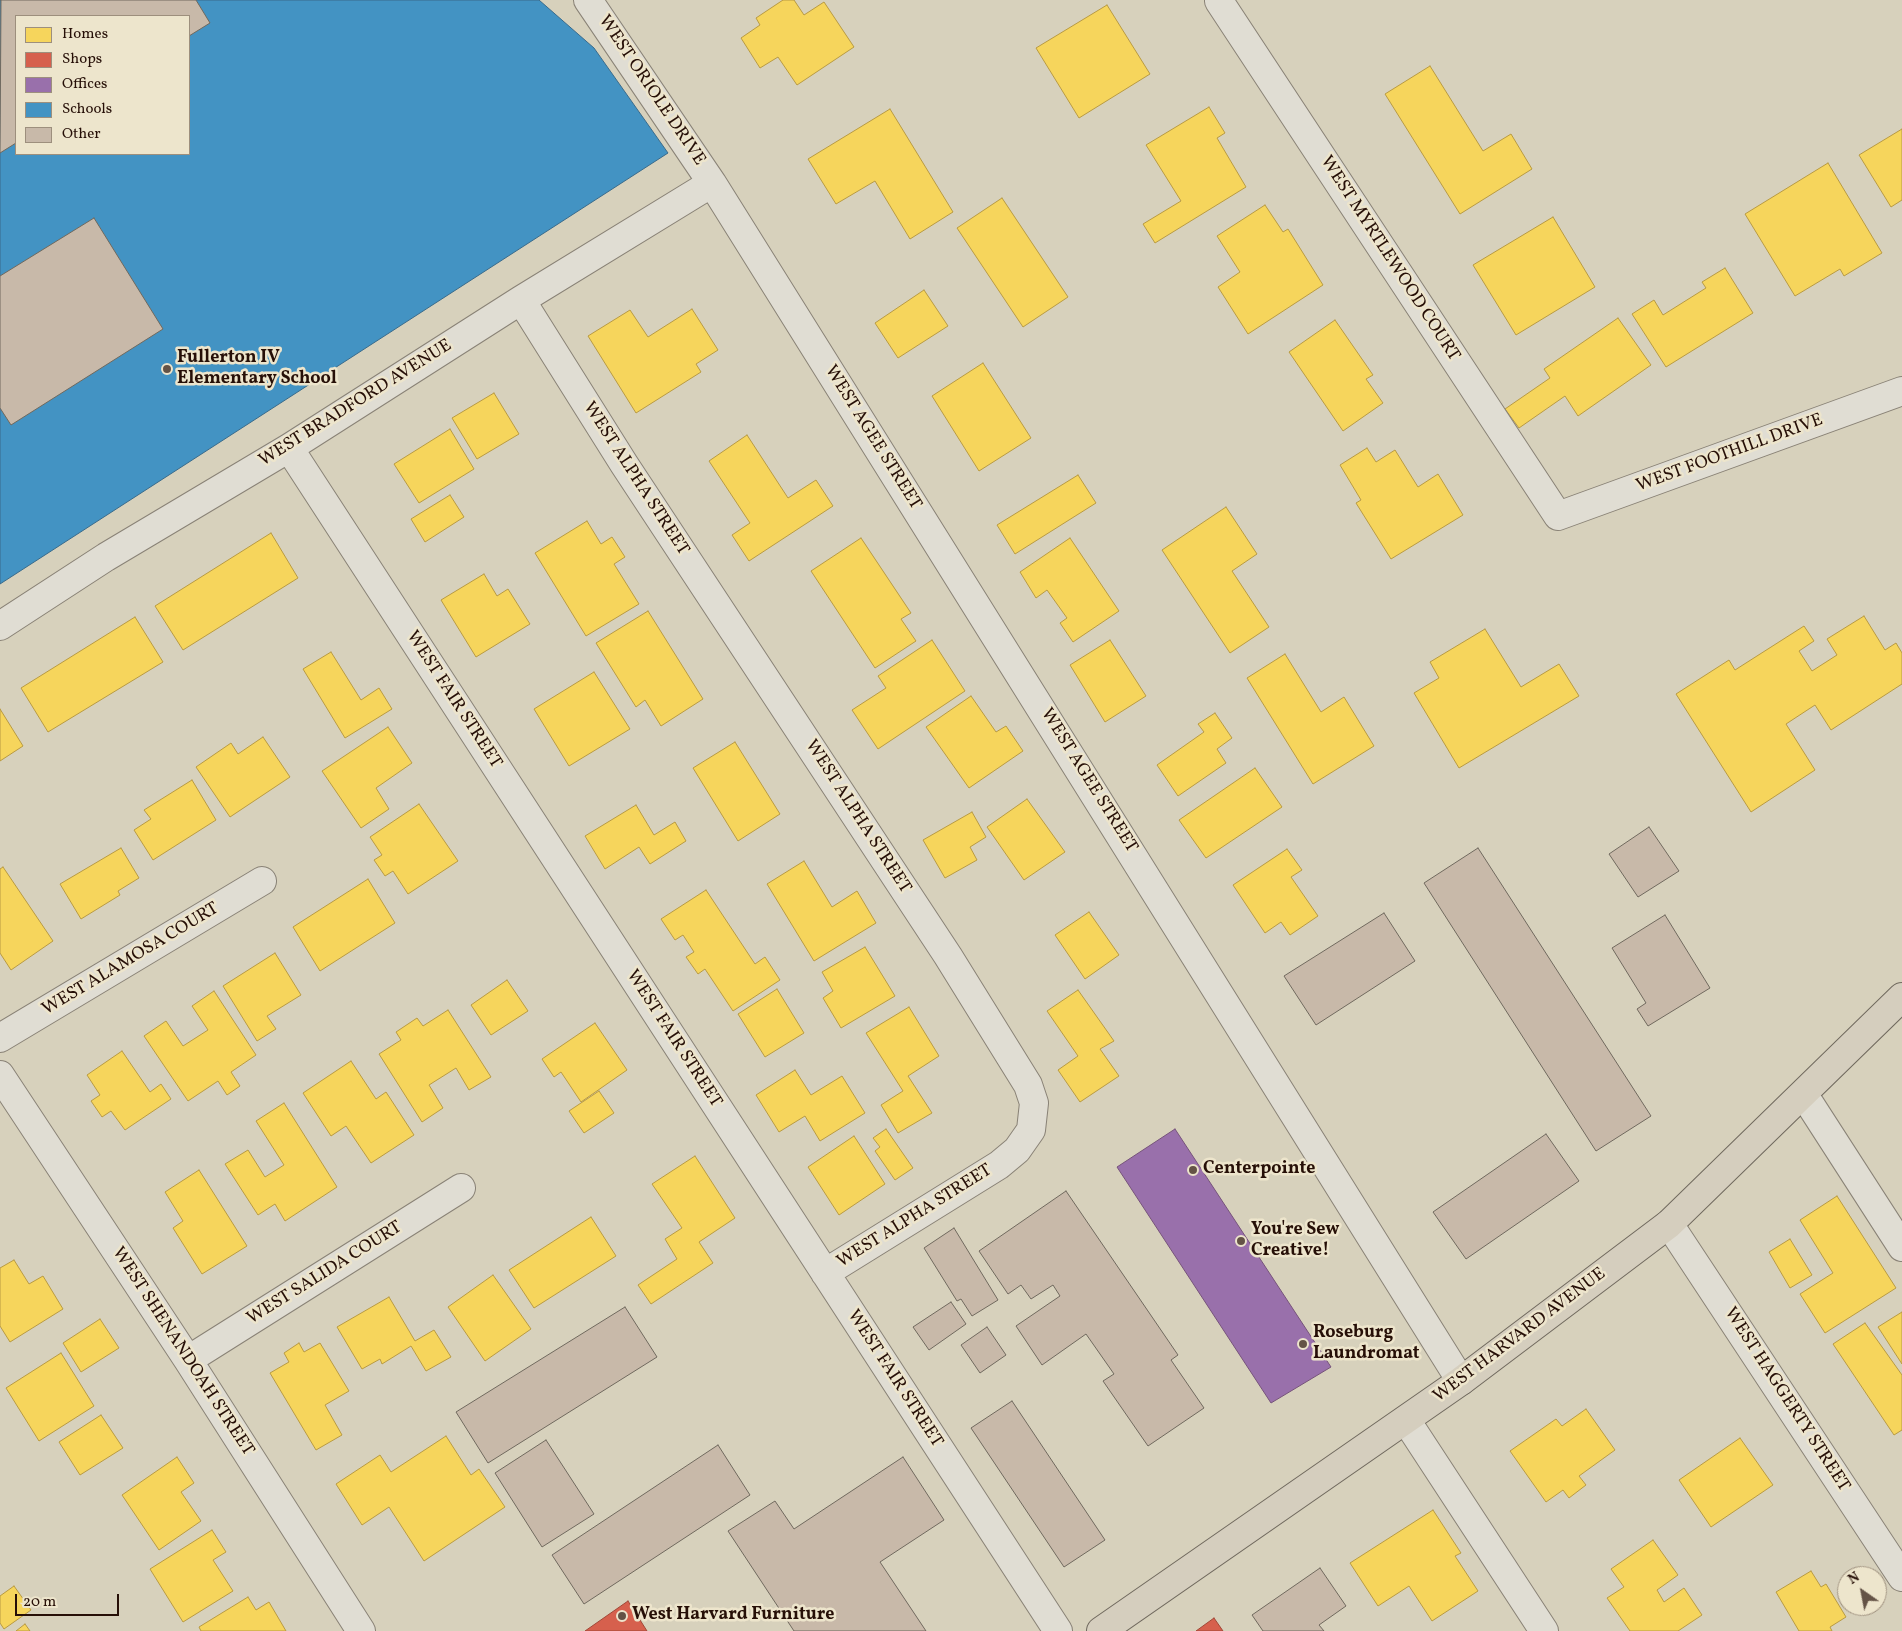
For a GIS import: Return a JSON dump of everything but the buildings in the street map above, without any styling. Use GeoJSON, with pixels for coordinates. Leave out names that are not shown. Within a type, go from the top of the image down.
{"type":"FeatureCollection","features":[{"type":"Feature","properties":{"kind":"main road","name":"WEST HARVARD AVENUE"},"geometry":{"type":"LineString","coordinates":[[1101,1631],[1461,1381],[1669,1224],[1902,998]]}},
{"type":"Feature","properties":{"kind":"street","name":"WEST ORIOLE DRIVE"},"geometry":{"type":"LineString","coordinates":[[588,0],[712,183]]}},
{"type":"Feature","properties":{"kind":"street","name":"WEST MYRTLEWOOD COURT"},"geometry":{"type":"LineString","coordinates":[[1220,1],[1558,516]]}},
{"type":"Feature","properties":{"kind":"street","name":"WEST BRADFORD AVENUE"},"geometry":{"type":"LineString","coordinates":[[0,626],[106,557],[289,448],[521,300],[712,183]]}},
{"type":"Feature","properties":{"kind":"street","name":"WEST AGEE STREET"},"geometry":{"type":"LineString","coordinates":[[712,183],[1461,1381]]}},
{"type":"Feature","properties":{"kind":"street","name":"WEST ALPHA STREET"},"geometry":{"type":"LineString","coordinates":[[521,300],[624,464],[948,956],[1028,1085],[1034,1103],[1031,1130],[1017,1150],[1000,1165],[825,1273]]}},
{"type":"Feature","properties":{"kind":"street","name":"WEST FOOTHILL DRIVE"},"geometry":{"type":"LineString","coordinates":[[1558,516],[1902,390]]}},
{"type":"Feature","properties":{"kind":"street","name":"WEST FAIR STREET"},"geometry":{"type":"LineString","coordinates":[[289,448],[1058,1631]]}},
{"type":"Feature","properties":{"kind":"street","name":"WEST ALAMOSA COURT"},"geometry":{"type":"LineString","coordinates":[[0,1038],[262,881]]}},
{"type":"Feature","properties":{"kind":"street","name":"WEST SHENANDOAH STREET"},"geometry":{"type":"LineString","coordinates":[[0,1075],[188,1360],[361,1631]]}},
{"type":"Feature","properties":{"kind":"street"},"geometry":{"type":"LineString","coordinates":[[1804,1095],[1902,1246]]}},
{"type":"Feature","properties":{"kind":"street","name":"WEST SALIDA COURT"},"geometry":{"type":"LineString","coordinates":[[188,1360],[461,1188]]}},
{"type":"Feature","properties":{"kind":"street","name":"WEST HAGGERTY STREET"},"geometry":{"type":"LineString","coordinates":[[1669,1224],[1902,1576]]}},
{"type":"Feature","properties":{"kind":"street"},"geometry":{"type":"LineString","coordinates":[[1406,1420],[1544,1631]]}},
{"type":"Feature","properties":{"kind":"place","name":"Fullerton IV Elementary School"},"geometry":{"type":"Point","coordinates":[167,369]}},
{"type":"Feature","properties":{"kind":"place","name":"Centerpointe"},"geometry":{"type":"Point","coordinates":[1193,1170]}},
{"type":"Feature","properties":{"kind":"place","name":"You're Sew Creative!"},"geometry":{"type":"Point","coordinates":[1241,1241]}},
{"type":"Feature","properties":{"kind":"place","name":"Roseburg Laundromat"},"geometry":{"type":"Point","coordinates":[1303,1344]}},
{"type":"Feature","properties":{"kind":"place","name":"West Harvard Furniture"},"geometry":{"type":"Point","coordinates":[622,1616]}}]}
